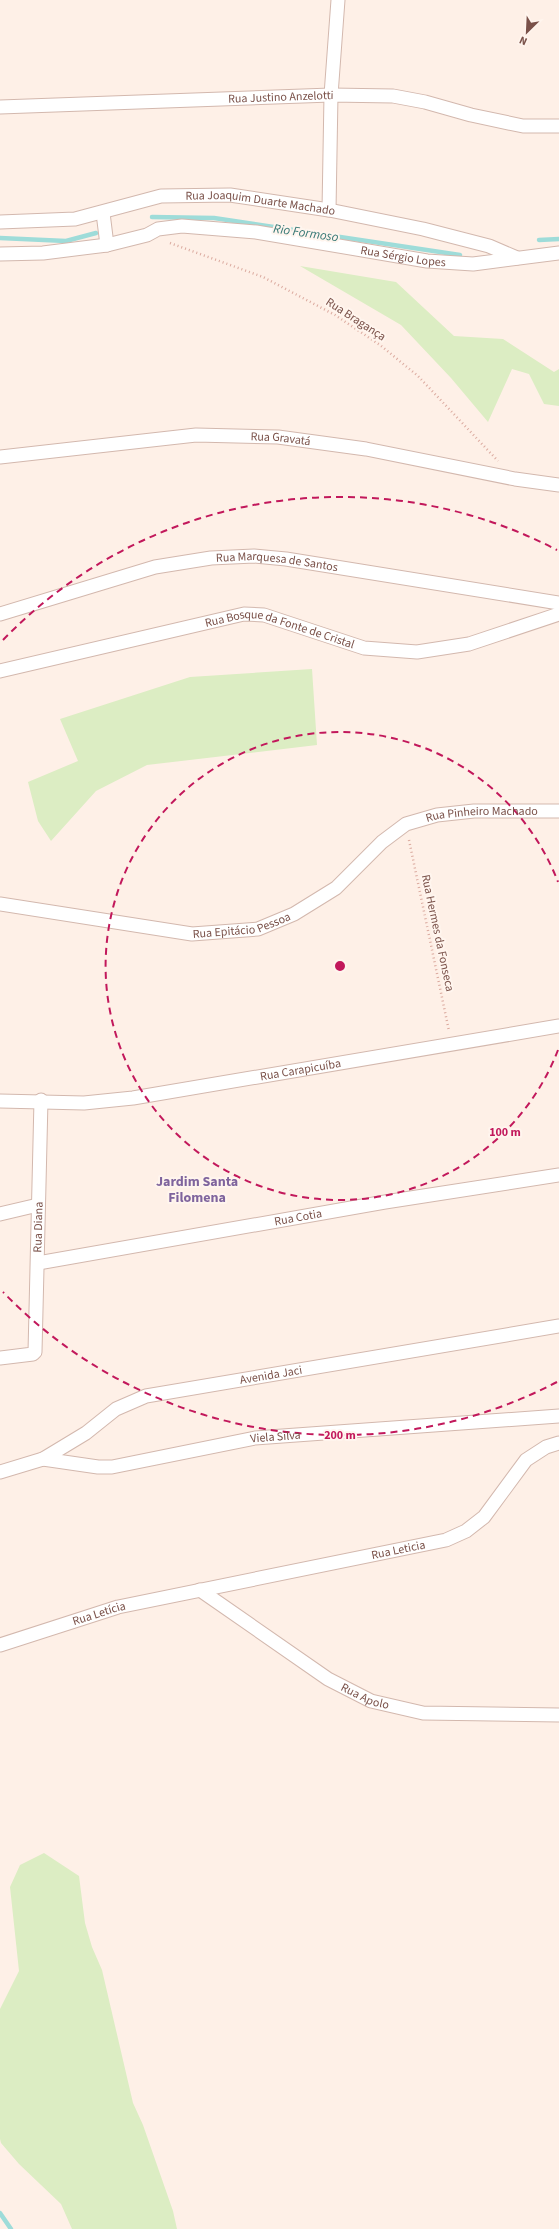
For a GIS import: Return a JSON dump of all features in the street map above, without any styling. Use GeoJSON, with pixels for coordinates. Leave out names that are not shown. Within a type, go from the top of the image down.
{"type":"FeatureCollection","features":[{"type":"Feature","properties":{"kind":"street"},"geometry":{"type":"LineString","coordinates":[[329,210],[331,95],[338,0]]}},
{"type":"Feature","properties":{"kind":"street","name":"Rua Justino Anzelotti"},"geometry":{"type":"LineString","coordinates":[[0,107],[331,95],[393,96],[425,102],[471,115],[523,126],[559,126]]}},
{"type":"Feature","properties":{"kind":"street","name":"Rua Joaquim Duarte Machado"},"geometry":{"type":"LineString","coordinates":[[0,222],[64,221],[103,215],[161,196],[230,195],[329,210],[423,229],[490,246],[517,258]]}},
{"type":"Feature","properties":{"kind":"street"},"geometry":{"type":"LineString","coordinates":[[103,215],[107,242]]}},
{"type":"Feature","properties":{"kind":"street","name":"Rua Sérgio Lopes"},"geometry":{"type":"LineString","coordinates":[[0,254],[43,253],[147,235],[158,229],[182,226],[256,232],[427,261],[473,264],[559,253]]}},
{"type":"Feature","properties":{"kind":"street","name":"Rua Gravatá"},"geometry":{"type":"LineString","coordinates":[[0,457],[196,435],[278,437],[366,449],[515,479],[559,485]]}},
{"type":"Feature","properties":{"kind":"street","name":"Rua Marquesa de Santos"},"geometry":{"type":"LineString","coordinates":[[0,614],[156,567],[211,558],[254,556],[286,559],[559,603]]}},
{"type":"Feature","properties":{"kind":"street","name":"Rua Bosque da Fonte de Cristal"},"geometry":{"type":"LineString","coordinates":[[0,671],[244,614],[264,615],[364,648],[417,652],[469,644],[559,614]]}},
{"type":"Feature","properties":{"kind":"street","name":"Rua Pinheiro Machado"},"geometry":{"type":"LineString","coordinates":[[406,824],[437,815],[474,811],[559,811]]}},
{"type":"Feature","properties":{"kind":"street","name":"Rua Epitácio Pessoa"},"geometry":{"type":"LineString","coordinates":[[0,904],[192,934],[258,929],[294,914],[336,888],[382,842],[406,824]]}},
{"type":"Feature","properties":{"kind":"street","name":"Rua Carapicuíba"},"geometry":{"type":"LineString","coordinates":[[0,1101],[41,1100],[84,1103],[133,1098],[559,1026]]}},
{"type":"Feature","properties":{"kind":"street","name":"Rua Diana"},"geometry":{"type":"LineString","coordinates":[[0,1358],[34,1353],[38,1263],[41,1100]]}},
{"type":"Feature","properties":{"kind":"street","name":"Rua Cotia"},"geometry":{"type":"LineString","coordinates":[[38,1263],[385,1202],[559,1175]]}},
{"type":"Feature","properties":{"kind":"street"},"geometry":{"type":"LineString","coordinates":[[0,1214],[38,1205]]}},
{"type":"Feature","properties":{"kind":"street","name":"Avenida Jaci"},"geometry":{"type":"LineString","coordinates":[[0,1472],[43,1459],[86,1433],[116,1409],[146,1396],[559,1326]]}},
{"type":"Feature","properties":{"kind":"street","name":"Viela Silva"},"geometry":{"type":"LineString","coordinates":[[43,1459],[98,1467],[112,1467],[255,1438],[559,1416]]}},
{"type":"Feature","properties":{"kind":"street","name":"Rua Leticia"},"geometry":{"type":"LineString","coordinates":[[200,1590],[446,1540],[466,1531],[484,1517],[526,1460],[546,1448],[559,1443]]}},
{"type":"Feature","properties":{"kind":"street","name":"Rua Letícia"},"geometry":{"type":"LineString","coordinates":[[0,1645],[118,1607],[200,1590]]}},
{"type":"Feature","properties":{"kind":"street","name":"Rua Apolo"},"geometry":{"type":"LineString","coordinates":[[200,1590],[328,1679],[371,1701],[423,1713],[559,1716]]}},
{"type":"Feature","properties":{"kind":"path","name":"Rua Bragança"},"geometry":{"type":"LineString","coordinates":[[169,242],[263,277],[335,314],[380,344],[418,376],[499,462]]}},
{"type":"Feature","properties":{"kind":"path","name":"Rua Hermes da Fonseca"},"geometry":{"type":"LineString","coordinates":[[406,824],[451,1045]]}},
{"type":"Feature","properties":{"kind":"green space"},"geometry":{"type":"Polygon","coordinates":[[[300,266],[396,282],[454,336],[503,339],[554,372],[559,369],[559,406],[544,404],[529,374],[512,369],[488,422],[451,378],[401,325],[300,266]]]}},
{"type":"Feature","properties":{"kind":"green space"},"geometry":{"type":"Polygon","coordinates":[[[312,669],[317,745],[147,765],[96,791],[51,841],[38,821],[28,782],[78,761],[60,719],[190,677],[312,669]]]}},
{"type":"Feature","properties":{"kind":"green space"},"geometry":{"type":"Polygon","coordinates":[[[44,1853],[79,1876],[85,1923],[92,1947],[102,1970],[133,2103],[143,2125],[173,2211],[177,2229],[72,2229],[61,2204],[19,2164],[1,2143],[0,2009],[19,1971],[10,1887],[20,1865],[44,1853]]]}},
{"type":"Feature","properties":{"kind":"waterway","name":"Rio Formoso"},"geometry":{"type":"LineString","coordinates":[[152,217],[214,218],[460,255]]}},
{"type":"Feature","properties":{"kind":"waterway","name":"Rio Formoso"},"geometry":{"type":"LineString","coordinates":[[0,238],[66,241],[96,233]]}},
{"type":"Feature","properties":{"kind":"waterway","name":"Rio Formoso"},"geometry":{"type":"LineString","coordinates":[[539,240],[559,239]]}},
{"type":"Feature","properties":{"kind":"waterway"},"geometry":{"type":"LineString","coordinates":[[0,2213],[11,2229]]}},
{"type":"Feature","properties":{"kind":"district","name":"Jardim Santa Filomena"},"geometry":{"type":"Point","coordinates":[197,1190]}}]}
